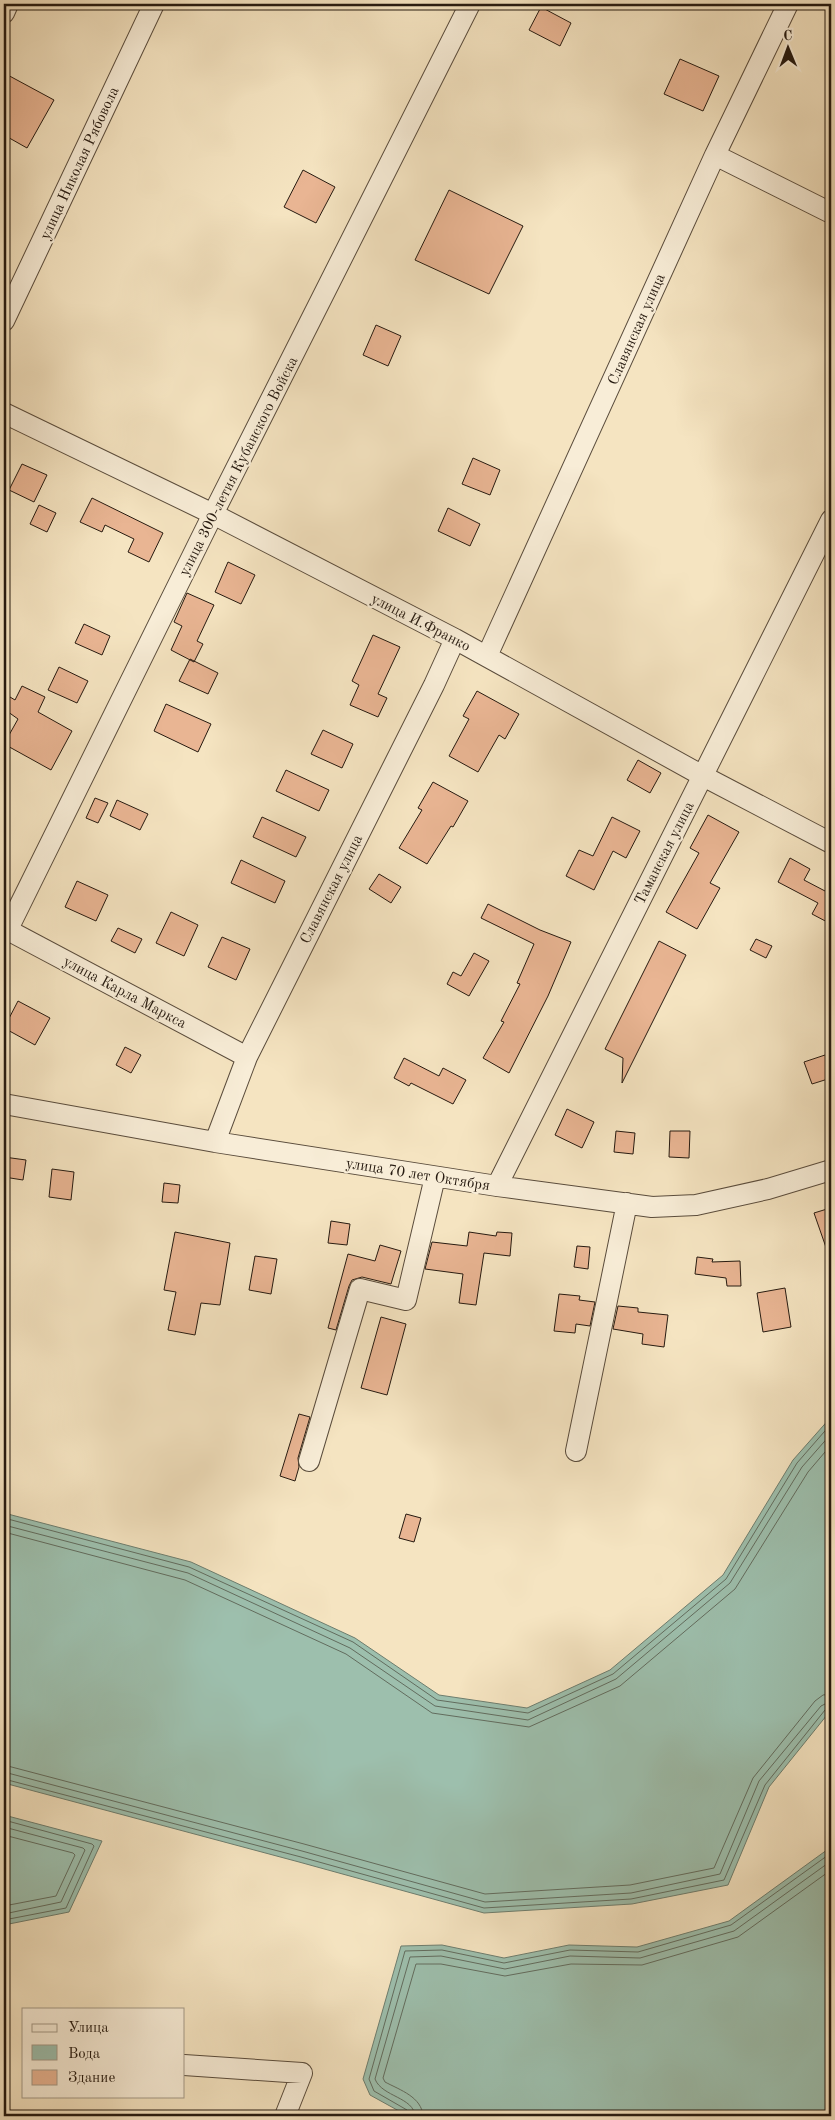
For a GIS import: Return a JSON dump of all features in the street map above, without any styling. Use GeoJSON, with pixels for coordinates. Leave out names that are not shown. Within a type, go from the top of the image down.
{"type":"FeatureCollection","features":[{"type":"Feature","properties":{"kind":"street"},"geometry":{"type":"LineString","coordinates":[[4,13],[8,4]]}},
{"type":"Feature","properties":{"kind":"street","name":"улица Николая Рябовола"},"geometry":{"type":"LineString","coordinates":[[4,321],[154,4]]}},
{"type":"Feature","properties":{"kind":"street","name":"улица 300-летия Кубанского Войска"},"geometry":{"type":"LineString","coordinates":[[6,928],[470,4]]}},
{"type":"Feature","properties":{"kind":"street","name":"Славянская улица"},"geometry":{"type":"LineString","coordinates":[[487,656],[715,155],[788,4]]}},
{"type":"Feature","properties":{"kind":"street"},"geometry":{"type":"LineString","coordinates":[[715,155],[831,213]]}},
{"type":"Feature","properties":{"kind":"street","name":"улица И.Франко"},"geometry":{"type":"LineString","coordinates":[[4,413],[213,514],[455,639],[703,776],[831,843]]}},
{"type":"Feature","properties":{"kind":"street","name":"Таманская улица"},"geometry":{"type":"LineString","coordinates":[[497,1186],[831,520]]}},
{"type":"Feature","properties":{"kind":"street","name":"Славянская улица"},"geometry":{"type":"LineString","coordinates":[[216,1142],[247,1057],[434,685],[455,639]]}},
{"type":"Feature","properties":{"kind":"street","name":"улица Карла Маркса"},"geometry":{"type":"LineString","coordinates":[[6,928],[247,1057]]}},
{"type":"Feature","properties":{"kind":"street","name":"улица 70 лет Октября"},"geometry":{"type":"LineString","coordinates":[[4,1104],[216,1142],[497,1186],[652,1207],[696,1204],[768,1189],[831,1170]]}},
{"type":"Feature","properties":{"kind":"street"},"geometry":{"type":"LineString","coordinates":[[309,1460],[360,1290],[406,1300],[435,1176]]}},
{"type":"Feature","properties":{"kind":"street"},"geometry":{"type":"LineString","coordinates":[[576,1451],[627,1203]]}},
{"type":"Feature","properties":{"kind":"street"},"geometry":{"type":"LineString","coordinates":[[185,2065],[302,2073],[284,2116]]}},
{"type":"Feature","properties":{"kind":"water"},"geometry":{"type":"Polygon","coordinates":[[[831,1417],[831,1710],[769,1787],[728,1885],[632,1904],[484,1913],[4,1783],[4,1513],[191,1562],[355,1638],[439,1695],[527,1708],[610,1670],[723,1575],[793,1460],[831,1417]]]}},
{"type":"Feature","properties":{"kind":"water"},"geometry":{"type":"Polygon","coordinates":[[[4,1815],[102,1841],[69,1912],[4,1925],[4,1815]]]}},
{"type":"Feature","properties":{"kind":"water"},"geometry":{"type":"Polygon","coordinates":[[[831,1847],[831,2116],[408,2116],[370,2095],[363,2079],[401,1946],[442,1945],[504,1958],[569,1945],[637,1947],[729,1921],[831,1847]]]}},
{"type":"Feature","properties":{"kind":"building"},"geometry":{"type":"Polygon","coordinates":[[[541,7],[571,23],[560,46],[529,30],[541,7]]]}},
{"type":"Feature","properties":{"kind":"building"},"geometry":{"type":"Polygon","coordinates":[[[680,59],[719,76],[703,111],[664,94],[680,59]]]}},
{"type":"Feature","properties":{"kind":"building"},"geometry":{"type":"Polygon","coordinates":[[[4,73],[54,100],[27,148],[4,135],[4,73]]]}},
{"type":"Feature","properties":{"kind":"building"},"geometry":{"type":"Polygon","coordinates":[[[303,170],[335,187],[316,223],[284,207],[303,170]]]}},
{"type":"Feature","properties":{"kind":"building"},"geometry":{"type":"Polygon","coordinates":[[[449,190],[523,226],[489,294],[415,260],[449,190]]]}},
{"type":"Feature","properties":{"kind":"building"},"geometry":{"type":"Polygon","coordinates":[[[376,325],[401,336],[388,366],[363,355],[376,325]]]}},
{"type":"Feature","properties":{"kind":"building"},"geometry":{"type":"Polygon","coordinates":[[[473,458],[500,470],[490,495],[462,484],[473,458]]]}},
{"type":"Feature","properties":{"kind":"building"},"geometry":{"type":"Polygon","coordinates":[[[22,464],[47,475],[34,502],[9,490],[22,464]]]}},
{"type":"Feature","properties":{"kind":"building"},"geometry":{"type":"Polygon","coordinates":[[[92,498],[163,533],[149,562],[128,552],[134,539],[105,525],[102,532],[80,522],[92,498]]]}},
{"type":"Feature","properties":{"kind":"building"},"geometry":{"type":"Polygon","coordinates":[[[39,505],[56,513],[47,532],[30,524],[39,505]]]}},
{"type":"Feature","properties":{"kind":"building"},"geometry":{"type":"Polygon","coordinates":[[[448,508],[480,524],[470,546],[438,531],[448,508]]]}},
{"type":"Feature","properties":{"kind":"building"},"geometry":{"type":"Polygon","coordinates":[[[228,562],[255,575],[241,604],[215,592],[228,562]]]}},
{"type":"Feature","properties":{"kind":"building"},"geometry":{"type":"Polygon","coordinates":[[[187,593],[214,605],[197,641],[203,644],[194,662],[171,650],[182,626],[174,622],[187,593]]]}},
{"type":"Feature","properties":{"kind":"building"},"geometry":{"type":"Polygon","coordinates":[[[84,624],[110,636],[102,655],[75,643],[84,624]]]}},
{"type":"Feature","properties":{"kind":"building"},"geometry":{"type":"Polygon","coordinates":[[[373,635],[400,647],[378,694],[387,698],[378,717],[350,705],[359,685],[352,681],[373,635]]]}},
{"type":"Feature","properties":{"kind":"building"},"geometry":{"type":"Polygon","coordinates":[[[190,659],[218,673],[208,694],[179,681],[190,659]]]}},
{"type":"Feature","properties":{"kind":"building"},"geometry":{"type":"Polygon","coordinates":[[[59,667],[88,681],[77,703],[48,690],[59,667]]]}},
{"type":"Feature","properties":{"kind":"building"},"geometry":{"type":"Polygon","coordinates":[[[22,686],[45,697],[38,712],[72,731],[51,770],[4,744],[18,719],[4,709],[10,697],[15,700],[22,686]]]}},
{"type":"Feature","properties":{"kind":"building"},"geometry":{"type":"Polygon","coordinates":[[[477,691],[519,714],[505,739],[499,735],[478,772],[449,756],[469,719],[463,716],[477,691]]]}},
{"type":"Feature","properties":{"kind":"building"},"geometry":{"type":"Polygon","coordinates":[[[166,704],[211,724],[198,752],[154,731],[166,704]]]}},
{"type":"Feature","properties":{"kind":"building"},"geometry":{"type":"Polygon","coordinates":[[[323,730],[353,744],[342,768],[311,754],[323,730]]]}},
{"type":"Feature","properties":{"kind":"building"},"geometry":{"type":"Polygon","coordinates":[[[638,760],[661,773],[650,793],[627,780],[638,760]]]}},
{"type":"Feature","properties":{"kind":"building"},"geometry":{"type":"Polygon","coordinates":[[[286,770],[329,790],[319,811],[276,791],[286,770]]]}},
{"type":"Feature","properties":{"kind":"building"},"geometry":{"type":"Polygon","coordinates":[[[433,782],[468,801],[453,827],[451,826],[427,864],[399,848],[422,810],[418,808],[433,782]]]}},
{"type":"Feature","properties":{"kind":"building"},"geometry":{"type":"Polygon","coordinates":[[[95,798],[108,803],[98,823],[86,818],[95,798]]]}},
{"type":"Feature","properties":{"kind":"building"},"geometry":{"type":"Polygon","coordinates":[[[117,800],[148,814],[140,830],[110,816],[117,800]]]}},
{"type":"Feature","properties":{"kind":"building"},"geometry":{"type":"Polygon","coordinates":[[[708,815],[739,832],[710,883],[720,888],[697,929],[666,912],[699,853],[690,848],[708,815]]]}},
{"type":"Feature","properties":{"kind":"building"},"geometry":{"type":"Polygon","coordinates":[[[262,817],[306,837],[296,857],[253,837],[262,817]]]}},
{"type":"Feature","properties":{"kind":"building"},"geometry":{"type":"Polygon","coordinates":[[[612,817],[640,831],[626,858],[613,851],[594,890],[566,876],[579,850],[593,856],[612,817]]]}},
{"type":"Feature","properties":{"kind":"building"},"geometry":{"type":"Polygon","coordinates":[[[790,858],[810,869],[804,880],[825,891],[831,878],[831,924],[812,914],[818,903],[778,882],[790,858]]]}},
{"type":"Feature","properties":{"kind":"building"},"geometry":{"type":"Polygon","coordinates":[[[241,860],[285,881],[275,903],[231,883],[241,860]]]}},
{"type":"Feature","properties":{"kind":"building"},"geometry":{"type":"Polygon","coordinates":[[[379,874],[401,887],[391,903],[369,889],[379,874]]]}},
{"type":"Feature","properties":{"kind":"building"},"geometry":{"type":"Polygon","coordinates":[[[77,881],[108,895],[96,921],[65,907],[77,881]]]}},
{"type":"Feature","properties":{"kind":"building"},"geometry":{"type":"Polygon","coordinates":[[[488,904],[540,930],[571,942],[548,996],[509,1073],[483,1058],[504,1022],[501,1021],[520,984],[517,983],[534,944],[481,918],[488,904]]]}},
{"type":"Feature","properties":{"kind":"building"},"geometry":{"type":"Polygon","coordinates":[[[171,912],[198,925],[184,956],[156,943],[171,912]]]}},
{"type":"Feature","properties":{"kind":"building"},"geometry":{"type":"Polygon","coordinates":[[[118,928],[142,939],[135,953],[111,941],[118,928]]]}},
{"type":"Feature","properties":{"kind":"building"},"geometry":{"type":"Polygon","coordinates":[[[222,937],[250,949],[236,980],[208,967],[222,937]]]}},
{"type":"Feature","properties":{"kind":"building"},"geometry":{"type":"Polygon","coordinates":[[[756,939],[772,946],[766,958],[750,950],[756,939]]]}},
{"type":"Feature","properties":{"kind":"building"},"geometry":{"type":"Polygon","coordinates":[[[659,941],[686,955],[622,1083],[623,1058],[605,1049],[659,941]]]}},
{"type":"Feature","properties":{"kind":"building"},"geometry":{"type":"Polygon","coordinates":[[[474,953],[489,961],[469,996],[447,984],[453,972],[461,976],[474,953]]]}},
{"type":"Feature","properties":{"kind":"building"},"geometry":{"type":"Polygon","coordinates":[[[18,1001],[50,1018],[35,1045],[4,1028],[18,1001]]]}},
{"type":"Feature","properties":{"kind":"building"},"geometry":{"type":"Polygon","coordinates":[[[125,1047],[141,1055],[131,1073],[116,1065],[125,1047]]]}},
{"type":"Feature","properties":{"kind":"building"},"geometry":{"type":"Polygon","coordinates":[[[831,1053],[831,1078],[812,1084],[804,1062],[831,1053]]]}},
{"type":"Feature","properties":{"kind":"building"},"geometry":{"type":"Polygon","coordinates":[[[404,1058],[439,1076],[443,1068],[466,1080],[453,1104],[411,1083],[409,1086],[394,1078],[404,1058]]]}},
{"type":"Feature","properties":{"kind":"building"},"geometry":{"type":"Polygon","coordinates":[[[567,1109],[594,1122],[582,1148],[555,1135],[567,1109]]]}},
{"type":"Feature","properties":{"kind":"building"},"geometry":{"type":"Polygon","coordinates":[[[616,1131],[635,1133],[633,1154],[614,1152],[616,1131]]]}},
{"type":"Feature","properties":{"kind":"building"},"geometry":{"type":"Polygon","coordinates":[[[670,1131],[690,1131],[689,1158],[669,1157],[670,1131]]]}},
{"type":"Feature","properties":{"kind":"building"},"geometry":{"type":"Polygon","coordinates":[[[4,1157],[26,1160],[23,1180],[4,1177],[4,1157]]]}},
{"type":"Feature","properties":{"kind":"building"},"geometry":{"type":"Polygon","coordinates":[[[52,1169],[74,1172],[71,1200],[49,1197],[52,1169]]]}},
{"type":"Feature","properties":{"kind":"building"},"geometry":{"type":"Polygon","coordinates":[[[164,1183],[180,1185],[178,1203],[162,1202],[164,1183]]]}},
{"type":"Feature","properties":{"kind":"building"},"geometry":{"type":"Polygon","coordinates":[[[827,1209],[831,1222],[831,1256],[829,1256],[814,1213],[827,1209]]]}},
{"type":"Feature","properties":{"kind":"building"},"geometry":{"type":"Polygon","coordinates":[[[331,1221],[350,1224],[347,1245],[328,1243],[331,1221]]]}},
{"type":"Feature","properties":{"kind":"building"},"geometry":{"type":"Polygon","coordinates":[[[175,1232],[230,1243],[220,1305],[201,1303],[195,1335],[168,1330],[176,1292],[164,1290],[175,1232]]]}},
{"type":"Feature","properties":{"kind":"building"},"geometry":{"type":"Polygon","coordinates":[[[469,1232],[496,1236],[497,1232],[512,1233],[510,1256],[484,1253],[476,1305],[459,1303],[463,1274],[425,1269],[432,1242],[467,1246],[469,1232]]]}},
{"type":"Feature","properties":{"kind":"building"},"geometry":{"type":"Polygon","coordinates":[[[380,1245],[401,1251],[391,1284],[362,1277],[352,1280],[336,1330],[328,1328],[348,1254],[375,1261],[380,1245]]]}},
{"type":"Feature","properties":{"kind":"building"},"geometry":{"type":"Polygon","coordinates":[[[577,1246],[590,1247],[588,1269],[574,1267],[577,1246]]]}},
{"type":"Feature","properties":{"kind":"building"},"geometry":{"type":"Polygon","coordinates":[[[255,1256],[277,1259],[271,1294],[249,1290],[255,1256]]]}},
{"type":"Feature","properties":{"kind":"building"},"geometry":{"type":"Polygon","coordinates":[[[697,1257],[713,1259],[712,1262],[740,1261],[741,1286],[727,1286],[726,1278],[695,1274],[697,1257]]]}},
{"type":"Feature","properties":{"kind":"building"},"geometry":{"type":"Polygon","coordinates":[[[785,1288],[791,1327],[763,1332],[757,1293],[785,1288]]]}},
{"type":"Feature","properties":{"kind":"building"},"geometry":{"type":"Polygon","coordinates":[[[559,1294],[580,1296],[579,1300],[595,1302],[590,1326],[576,1324],[575,1333],[554,1331],[559,1294]]]}},
{"type":"Feature","properties":{"kind":"building"},"geometry":{"type":"Polygon","coordinates":[[[618,1306],[638,1308],[638,1312],[668,1315],[664,1347],[642,1344],[643,1334],[613,1329],[618,1306]]]}},
{"type":"Feature","properties":{"kind":"building"},"geometry":{"type":"Polygon","coordinates":[[[381,1317],[406,1324],[387,1395],[361,1388],[381,1317]]]}},
{"type":"Feature","properties":{"kind":"building"},"geometry":{"type":"Polygon","coordinates":[[[299,1414],[310,1417],[298,1458],[299,1467],[295,1481],[280,1476],[299,1414]]]}},
{"type":"Feature","properties":{"kind":"building"},"geometry":{"type":"Polygon","coordinates":[[[406,1514],[421,1518],[414,1542],[399,1538],[406,1514]]]}}]}
